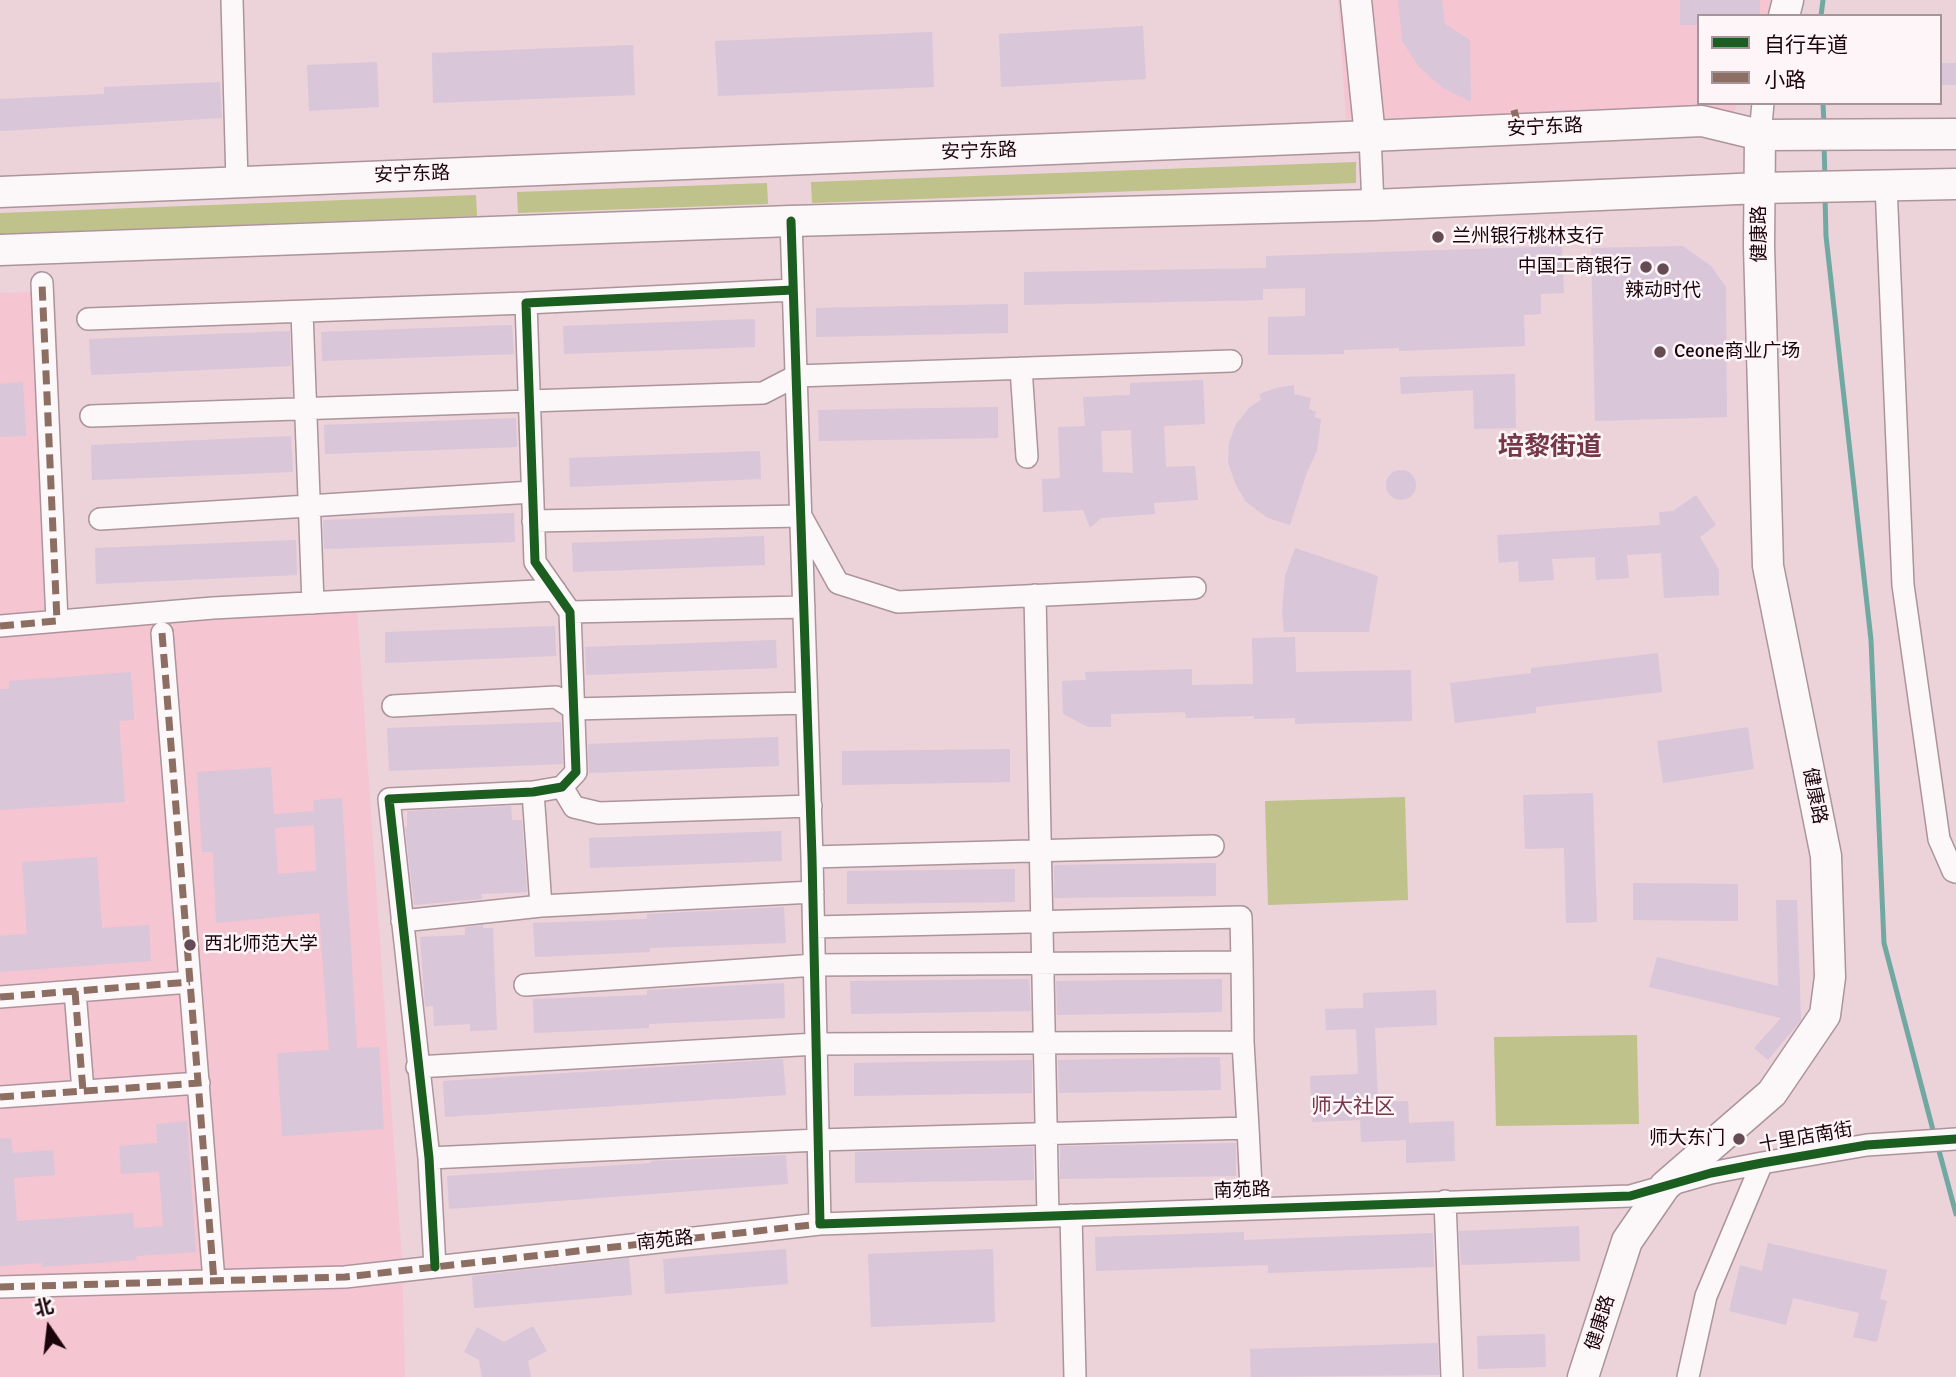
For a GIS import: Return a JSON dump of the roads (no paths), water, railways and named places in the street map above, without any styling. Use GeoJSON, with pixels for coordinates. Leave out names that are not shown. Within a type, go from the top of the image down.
{"type":"FeatureCollection","features":[{"type":"Feature","properties":{"kind":"main road"},"geometry":{"type":"LineString","coordinates":[[1356,0],[1370,136]]}},
{"type":"Feature","properties":{"kind":"main road","name":"安宁东路"},"geometry":{"type":"LineString","coordinates":[[0,192],[1370,136],[1517,120],[1702,121],[1760,135],[1956,134]]}},
{"type":"Feature","properties":{"kind":"main road","name":"健康路"},"geometry":{"type":"LineString","coordinates":[[1583,1377],[1627,1241],[1665,1186],[1772,1093],[1825,1016],[1830,976],[1826,856],[1768,566],[1759,246],[1760,135]]}},
{"type":"Feature","properties":{"kind":"main road"},"geometry":{"type":"LineString","coordinates":[[0,250],[791,220],[1373,205],[1760,188],[1956,184]]}},
{"type":"Feature","properties":{"kind":"street"},"geometry":{"type":"LineString","coordinates":[[232,0],[237,182]]}},
{"type":"Feature","properties":{"kind":"street"},"geometry":{"type":"LineString","coordinates":[[1760,135],[1763,105]]}},
{"type":"Feature","properties":{"kind":"street"},"geometry":{"type":"LineString","coordinates":[[1370,136],[1373,205]]}},
{"type":"Feature","properties":{"kind":"street"},"geometry":{"type":"LineString","coordinates":[[1886,185],[1903,585],[1946,818],[1939,839],[1953,871],[1956,872]]}},
{"type":"Feature","properties":{"kind":"street"},"geometry":{"type":"LineString","coordinates":[[791,220],[811,806],[820,1224]]}},
{"type":"Feature","properties":{"kind":"street"},"geometry":{"type":"LineString","coordinates":[[42,283],[57,621]]}},
{"type":"Feature","properties":{"kind":"street"},"geometry":{"type":"LineString","coordinates":[[88,320],[793,290]]}},
{"type":"Feature","properties":{"kind":"street"},"geometry":{"type":"LineString","coordinates":[[435,1267],[429,1158],[389,799],[533,792],[562,787],[576,772],[570,612],[535,562],[526,303]]}},
{"type":"Feature","properties":{"kind":"street"},"geometry":{"type":"LineString","coordinates":[[302,312],[313,603]]}},
{"type":"Feature","properties":{"kind":"street"},"geometry":{"type":"LineString","coordinates":[[91,416],[763,393],[796,376],[1231,361]]}},
{"type":"Feature","properties":{"kind":"street"},"geometry":{"type":"LineString","coordinates":[[1021,368],[1027,457]]}},
{"type":"Feature","properties":{"kind":"street"},"geometry":{"type":"LineString","coordinates":[[100,519],[532,492]]}},
{"type":"Feature","properties":{"kind":"street"},"geometry":{"type":"LineString","coordinates":[[533,521],[801,516]]}},
{"type":"Feature","properties":{"kind":"street"},"geometry":{"type":"LineString","coordinates":[[801,516],[838,583],[898,602],[1195,588]]}},
{"type":"Feature","properties":{"kind":"street"},"geometry":{"type":"LineString","coordinates":[[0,626],[313,603],[555,590]]}},
{"type":"Feature","properties":{"kind":"street"},"geometry":{"type":"LineString","coordinates":[[1035,596],[1048,1216]]}},
{"type":"Feature","properties":{"kind":"street"},"geometry":{"type":"LineString","coordinates":[[570,612],[804,607]]}},
{"type":"Feature","properties":{"kind":"street"},"geometry":{"type":"LineString","coordinates":[[162,633],[214,1281]]}},
{"type":"Feature","properties":{"kind":"street"},"geometry":{"type":"LineString","coordinates":[[393,706],[556,697],[574,709],[807,703]]}},
{"type":"Feature","properties":{"kind":"street"},"geometry":{"type":"LineString","coordinates":[[562,787],[574,807],[599,813],[811,806]]}},
{"type":"Feature","properties":{"kind":"street"},"geometry":{"type":"LineString","coordinates":[[533,792],[541,906]]}},
{"type":"Feature","properties":{"kind":"street"},"geometry":{"type":"LineString","coordinates":[[812,857],[1213,846]]}},
{"type":"Feature","properties":{"kind":"street"},"geometry":{"type":"LineString","coordinates":[[402,921],[541,906],[813,892]]}},
{"type":"Feature","properties":{"kind":"street"},"geometry":{"type":"LineString","coordinates":[[814,927],[1241,918],[1243,1042],[1252,1208]]}},
{"type":"Feature","properties":{"kind":"street"},"geometry":{"type":"LineString","coordinates":[[525,985],[815,965],[1242,962]]}},
{"type":"Feature","properties":{"kind":"street"},"geometry":{"type":"LineString","coordinates":[[0,997],[190,982]]}},
{"type":"Feature","properties":{"kind":"street"},"geometry":{"type":"LineString","coordinates":[[75,991],[83,1091]]}},
{"type":"Feature","properties":{"kind":"street"},"geometry":{"type":"LineString","coordinates":[[417,1067],[816,1044],[1243,1042]]}},
{"type":"Feature","properties":{"kind":"street"},"geometry":{"type":"LineString","coordinates":[[0,1097],[199,1083]]}},
{"type":"Feature","properties":{"kind":"street"},"geometry":{"type":"LineString","coordinates":[[429,1158],[818,1140],[1248,1128]]}},
{"type":"Feature","properties":{"kind":"street","name":"十里店南街"},"geometry":{"type":"LineString","coordinates":[[1665,1186],[1711,1173],[1867,1145],[1953,1139]]}},
{"type":"Feature","properties":{"kind":"street"},"geometry":{"type":"LineString","coordinates":[[1688,1377],[1706,1296],[1762,1163]]}},
{"type":"Feature","properties":{"kind":"street","name":"南苑路"},"geometry":{"type":"LineString","coordinates":[[0,1287],[345,1277],[820,1224],[1630,1196],[1665,1186]]}},
{"type":"Feature","properties":{"kind":"street"},"geometry":{"type":"LineString","coordinates":[[1445,1202],[1452,1377]]}},
{"type":"Feature","properties":{"kind":"street"},"geometry":{"type":"LineString","coordinates":[[1070,1215],[1075,1377]]}},
{"type":"Feature","properties":{"kind":"waterway"},"geometry":{"type":"LineString","coordinates":[[1821,14],[1823,0]]}},
{"type":"Feature","properties":{"kind":"waterway"},"geometry":{"type":"LineString","coordinates":[[1823,105],[1824,125]]}},
{"type":"Feature","properties":{"kind":"waterway"},"geometry":{"type":"LineString","coordinates":[[1824,145],[1825,177]]}},
{"type":"Feature","properties":{"kind":"waterway"},"geometry":{"type":"LineString","coordinates":[[1825,197],[1826,236],[1871,640],[1884,943],[1934,1134]]}},
{"type":"Feature","properties":{"kind":"waterway"},"geometry":{"type":"LineString","coordinates":[[1938,1147],[1956,1214]]}},
{"type":"Feature","properties":{"kind":"place","name":"兰州银行桃林支行"},"geometry":{"type":"Point","coordinates":[1438,237]}},
{"type":"Feature","properties":{"kind":"place","name":"中国工商银行"},"geometry":{"type":"Point","coordinates":[1646,267]}},
{"type":"Feature","properties":{"kind":"place","name":"辣动时代"},"geometry":{"type":"Point","coordinates":[1663,269]}},
{"type":"Feature","properties":{"kind":"place","name":"Ceone商业广场"},"geometry":{"type":"Point","coordinates":[1660,352]}},
{"type":"Feature","properties":{"kind":"place","name":"西北师范大学"},"geometry":{"type":"Point","coordinates":[190,945]}},
{"type":"Feature","properties":{"kind":"place","name":"师大东门"},"geometry":{"type":"Point","coordinates":[1739,1139]}},
{"type":"Feature","properties":{"kind":"district","name":"培黎街道"},"geometry":{"type":"Point","coordinates":[1550,448]}},
{"type":"Feature","properties":{"kind":"district","name":"师大社区"},"geometry":{"type":"Point","coordinates":[1353,1107]}}]}
